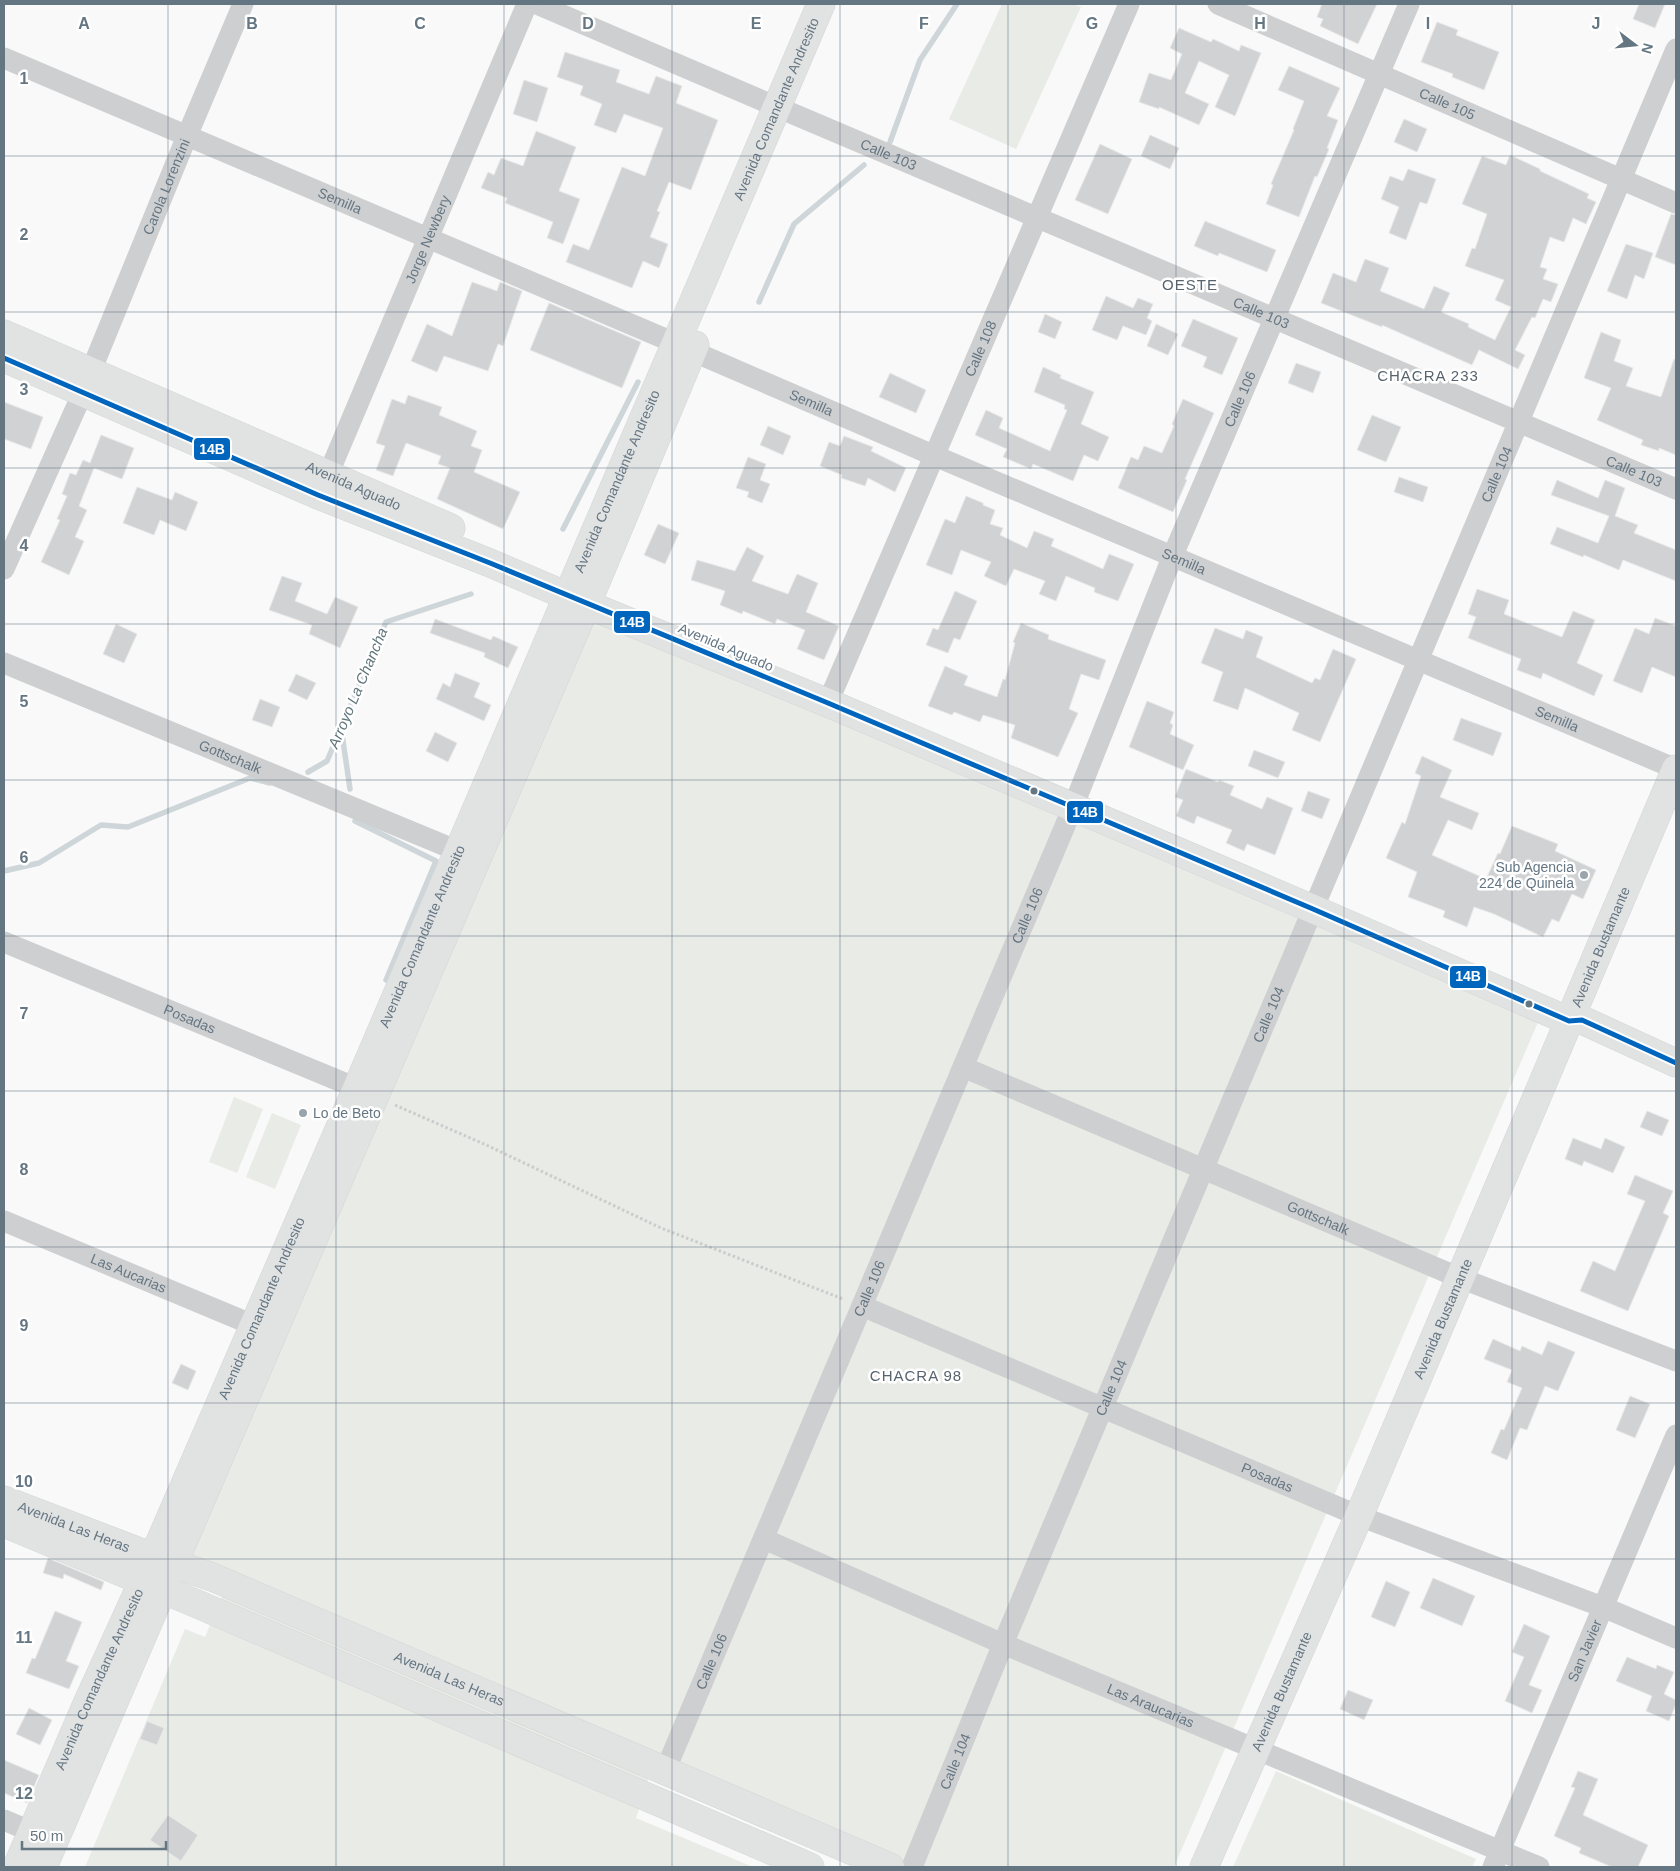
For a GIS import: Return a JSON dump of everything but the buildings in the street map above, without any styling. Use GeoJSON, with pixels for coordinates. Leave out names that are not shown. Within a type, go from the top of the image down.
{"type":"FeatureCollection","features":[{"type":"Feature","properties":{"kind":"main road","name":"Avenida Comandante Andresito"},"geometry":{"type":"LineString","coordinates":[[44,1867],[153,1585],[684,347],[784,110],[821,4]]}},
{"type":"Feature","properties":{"kind":"main road","name":"Avenida Comandante Andresito"},"geometry":{"type":"LineString","coordinates":[[784,110],[839,4]]}},
{"type":"Feature","properties":{"kind":"main road","name":"Avenida Aguado"},"geometry":{"type":"LineString","coordinates":[[4,334],[87,382],[318,495],[580,592],[832,693],[1075,802],[1575,1016],[1676,1064]]}},
{"type":"Feature","properties":{"kind":"main road","name":"Avenida Aguado"},"geometry":{"type":"LineString","coordinates":[[4,358],[87,382],[328,475],[580,592],[828,703],[1075,802]]}},
{"type":"Feature","properties":{"kind":"main road","name":"Avenida Comandante Andresito"},"geometry":{"type":"LineString","coordinates":[[164,1560],[253,1325],[366,1092],[458,851],[580,592]]}},
{"type":"Feature","properties":{"kind":"main road","name":"Avenida Bustamante"},"geometry":{"type":"LineString","coordinates":[[1204,1867],[1359,1516],[1460,1278],[1575,1016],[1676,769]]}},
{"type":"Feature","properties":{"kind":"main road","name":"Avenida Las Heras"},"geometry":{"type":"LineString","coordinates":[[4,1500],[212,1577],[890,1867]]}},
{"type":"Feature","properties":{"kind":"main road","name":"Avenida Las Heras"},"geometry":{"type":"LineString","coordinates":[[4,1523],[810,1867]]}},
{"type":"Feature","properties":{"kind":"main road","name":"Avenida Comandante Andresito"},"geometry":{"type":"LineString","coordinates":[[17,1867],[86,1706],[153,1585]]}},
{"type":"Feature","properties":{"kind":"street","name":"Carola Lorenzini"},"geometry":{"type":"LineString","coordinates":[[4,569],[87,382],[243,4]]}},
{"type":"Feature","properties":{"kind":"street","name":"Jorge Newbery"},"geometry":{"type":"LineString","coordinates":[[328,475],[528,4]]}},
{"type":"Feature","properties":{"kind":"street","name":"Calle 103"},"geometry":{"type":"LineString","coordinates":[[537,4],[1676,489]]}},
{"type":"Feature","properties":{"kind":"street","name":"Calle 108"},"geometry":{"type":"LineString","coordinates":[[832,693],[1129,4]]}},
{"type":"Feature","properties":{"kind":"street","name":"Calle 105"},"geometry":{"type":"LineString","coordinates":[[1218,4],[1676,203]]}},
{"type":"Feature","properties":{"kind":"street","name":"Calle 106"},"geometry":{"type":"LineString","coordinates":[[665,1771],[1075,802],[1173,555],[1409,4]]}},
{"type":"Feature","properties":{"kind":"street","name":"Calle 104"},"geometry":{"type":"LineString","coordinates":[[912,1867],[1003,1644],[1676,49]]}},
{"type":"Feature","properties":{"kind":"street","name":"Semilla"},"geometry":{"type":"LineString","coordinates":[[4,58],[428,237],[934,456],[1173,555],[1676,769]]}},
{"type":"Feature","properties":{"kind":"street","name":"Gottschalk"},"geometry":{"type":"LineString","coordinates":[[4,663],[458,851]]}},
{"type":"Feature","properties":{"kind":"street","name":"Posadas"},"geometry":{"type":"LineString","coordinates":[[4,942],[366,1092]]}},
{"type":"Feature","properties":{"kind":"street","name":"Gottschalk"},"geometry":{"type":"LineString","coordinates":[[963,1067],[1460,1278],[1676,1361]]}},
{"type":"Feature","properties":{"kind":"street","name":"Las Aucarias"},"geometry":{"type":"LineString","coordinates":[[4,1221],[253,1325]]}},
{"type":"Feature","properties":{"kind":"street","name":"Posadas"},"geometry":{"type":"LineString","coordinates":[[862,1306],[1359,1516],[1603,1607],[1676,1638]]}},
{"type":"Feature","properties":{"kind":"street","name":"San Javier"},"geometry":{"type":"LineString","coordinates":[[1496,1859],[1676,1434]]}},
{"type":"Feature","properties":{"kind":"street","name":"Las Araucarias"},"geometry":{"type":"LineString","coordinates":[[764,1539],[1003,1644],[1256,1749],[1496,1859],[1539,1867]]}},
{"type":"Feature","properties":{"kind":"street"},"geometry":{"type":"LineString","coordinates":[[4,1820],[32,1832]]}},
{"type":"Feature","properties":{"kind":"path"},"geometry":{"type":"LineString","coordinates":[[366,1092],[661,1228],[862,1306]]}},
{"type":"Feature","properties":{"kind":"shaded area"},"geometry":{"type":"Polygon","coordinates":[[[1002,4],[1073,4],[1081,7],[1016,149],[949,119],[1002,4]]]}},
{"type":"Feature","properties":{"kind":"shaded area"},"geometry":{"type":"Polygon","coordinates":[[[594,609],[1542,1013],[1174,1867],[889,1867],[652,1767],[636,1818],[753,1867],[85,1867],[185,1629],[205,1637],[226,1586],[181,1566],[594,609]]]}},
{"type":"Feature","properties":{"kind":"shaded area"},"geometry":{"type":"Polygon","coordinates":[[[234,1097],[263,1109],[237,1173],[209,1162],[234,1097]]]}},
{"type":"Feature","properties":{"kind":"shaded area"},"geometry":{"type":"Polygon","coordinates":[[[272,1113],[301,1125],[275,1189],[246,1177],[272,1113]]]}},
{"type":"Feature","properties":{"kind":"shaded area"},"geometry":{"type":"Polygon","coordinates":[[[1276,1771],[1476,1859],[1472,1867],[1233,1867],[1276,1771]]]}},
{"type":"Feature","properties":{"kind":"waterway","name":"Arroyo La Chancha"},"geometry":{"type":"LineString","coordinates":[[890,142],[920,60],[957,4]]}},
{"type":"Feature","properties":{"kind":"waterway","name":"Arroyo La Chancha"},"geometry":{"type":"LineString","coordinates":[[759,302],[794,224],[864,165]]}},
{"type":"Feature","properties":{"kind":"waterway","name":"Arroyo La Chancha"},"geometry":{"type":"LineString","coordinates":[[563,529],[638,382]]}},
{"type":"Feature","properties":{"kind":"waterway","name":"Arroyo La Chancha"},"geometry":{"type":"LineString","coordinates":[[308,772],[327,761],[386,622],[471,594]]}},
{"type":"Feature","properties":{"kind":"waterway"},"geometry":{"type":"LineString","coordinates":[[341,727],[350,789]]}},
{"type":"Feature","properties":{"kind":"waterway","name":"Arroyo La Chancha"},"geometry":{"type":"LineString","coordinates":[[4,871],[39,863],[101,825],[128,827],[250,778],[270,783]]}},
{"type":"Feature","properties":{"kind":"waterway"},"geometry":{"type":"LineString","coordinates":[[355,821],[436,861],[386,980]]}},
{"type":"Feature","properties":{"kind":"transit line","name":"14B"},"geometry":{"type":"LineString","coordinates":[[4,358],[318,495],[490,563],[828,703],[1313,909],[1569,1021],[1582,1020],[1676,1063]]}},
{"type":"Feature","properties":{"kind":"place","name":"Sub Agencia 224 de Quinela"},"geometry":{"type":"Point","coordinates":[1584,875]}},
{"type":"Feature","properties":{"kind":"place","name":"Lo de Beto"},"geometry":{"type":"Point","coordinates":[303,1113]}},
{"type":"Feature","properties":{"kind":"district","name":"OESTE"},"geometry":{"type":"Point","coordinates":[1190,285]}},
{"type":"Feature","properties":{"kind":"district","name":"CHACRA 233"},"geometry":{"type":"Point","coordinates":[1428,376]}},
{"type":"Feature","properties":{"kind":"district","name":"CHACRA 98"},"geometry":{"type":"Point","coordinates":[916,1376]}}]}
